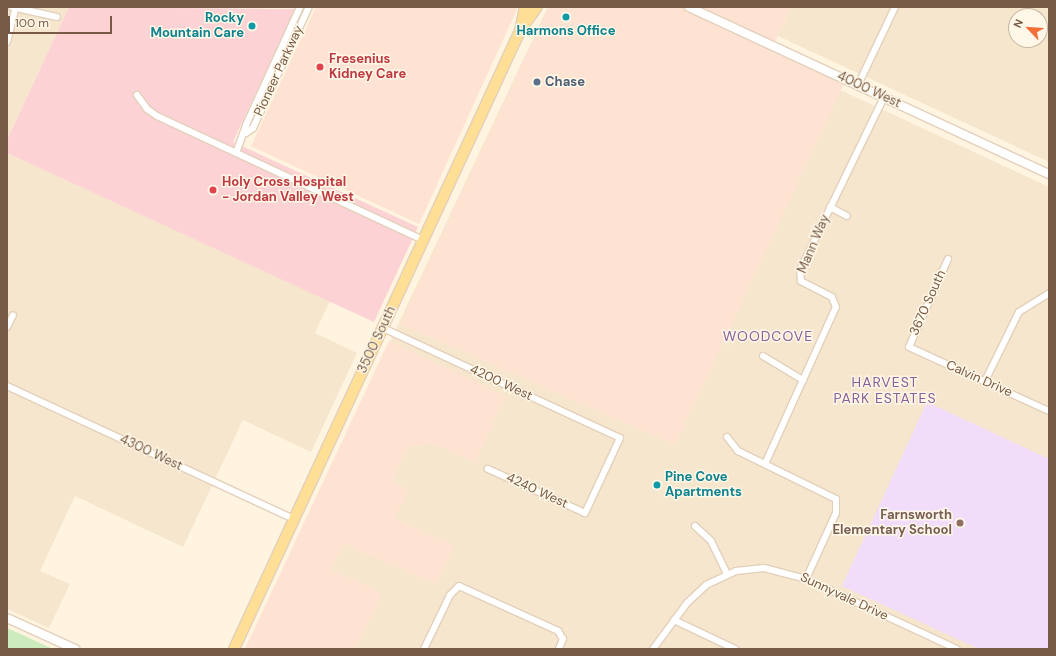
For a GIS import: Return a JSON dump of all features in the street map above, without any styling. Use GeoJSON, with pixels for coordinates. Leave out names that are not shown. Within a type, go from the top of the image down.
{"type":"FeatureCollection","features":[{"type":"Feature","properties":{"kind":"main road","name":"3500 South"},"geometry":{"type":"LineString","coordinates":[[520,31],[525,7]]}},
{"type":"Feature","properties":{"kind":"main road","name":"3500 South"},"geometry":{"type":"LineString","coordinates":[[234,649],[520,31],[537,7]]}},
{"type":"Feature","properties":{"kind":"street"},"geometry":{"type":"LineString","coordinates":[[12,7],[57,17]]}},
{"type":"Feature","properties":{"kind":"street"},"geometry":{"type":"LineString","coordinates":[[7,42],[16,7]]}},
{"type":"Feature","properties":{"kind":"street","name":"Pioneer Parkway"},"geometry":{"type":"LineString","coordinates":[[236,153],[246,133],[246,125],[300,7]]}},
{"type":"Feature","properties":{"kind":"street","name":"Pioneer Parkway"},"geometry":{"type":"LineString","coordinates":[[246,133],[253,128],[309,7]]}},
{"type":"Feature","properties":{"kind":"street","name":"4000 West"},"geometry":{"type":"LineString","coordinates":[[689,7],[1049,174]]}},
{"type":"Feature","properties":{"kind":"street"},"geometry":{"type":"LineString","coordinates":[[858,85],[895,7]]}},
{"type":"Feature","properties":{"kind":"street"},"geometry":{"type":"LineString","coordinates":[[137,95],[152,113],[423,240]]}},
{"type":"Feature","properties":{"kind":"street","name":"Mann Way"},"geometry":{"type":"LineString","coordinates":[[765,464],[836,307],[833,298],[802,283],[798,275],[884,97]]}},
{"type":"Feature","properties":{"kind":"street"},"geometry":{"type":"LineString","coordinates":[[830,207],[847,216]]}},
{"type":"Feature","properties":{"kind":"street","name":"3670 South"},"geometry":{"type":"LineString","coordinates":[[909,347],[948,259]]}},
{"type":"Feature","properties":{"kind":"street"},"geometry":{"type":"LineString","coordinates":[[985,381],[1019,312],[1049,293]]}},
{"type":"Feature","properties":{"kind":"street"},"geometry":{"type":"LineString","coordinates":[[7,327],[13,315]]}},
{"type":"Feature","properties":{"kind":"street","name":"4200 West"},"geometry":{"type":"LineString","coordinates":[[383,328],[620,438],[585,513]]}},
{"type":"Feature","properties":{"kind":"street","name":"Calvin Drive"},"geometry":{"type":"LineString","coordinates":[[909,347],[1049,411]]}},
{"type":"Feature","properties":{"kind":"street"},"geometry":{"type":"LineString","coordinates":[[763,356],[803,380]]}},
{"type":"Feature","properties":{"kind":"street","name":"4300 West"},"geometry":{"type":"LineString","coordinates":[[7,386],[294,519]]}},
{"type":"Feature","properties":{"kind":"street"},"geometry":{"type":"LineString","coordinates":[[728,437],[736,450],[828,493],[838,502],[806,579]]}},
{"type":"Feature","properties":{"kind":"street","name":"4240 West"},"geometry":{"type":"LineString","coordinates":[[488,469],[585,513]]}},
{"type":"Feature","properties":{"kind":"street"},"geometry":{"type":"LineString","coordinates":[[695,526],[711,541],[727,574]]}},
{"type":"Feature","properties":{"kind":"street","name":"Sunnyvale Drive"},"geometry":{"type":"LineString","coordinates":[[652,649],[699,591],[727,574],[764,568],[806,579],[957,649]]}},
{"type":"Feature","properties":{"kind":"street"},"geometry":{"type":"LineString","coordinates":[[424,649],[453,589],[463,587],[558,630],[563,639],[559,649]]}},
{"type":"Feature","properties":{"kind":"street"},"geometry":{"type":"LineString","coordinates":[[7,618],[75,649]]}},
{"type":"Feature","properties":{"kind":"street"},"geometry":{"type":"LineString","coordinates":[[674,620],[735,649]]}},
{"type":"Feature","properties":{"kind":"shaded area"},"geometry":{"type":"Polygon","coordinates":[[[7,7],[69,7],[7,140],[7,7]]]}},
{"type":"Feature","properties":{"kind":"shaded area","name":"Holy Cross Hospital - Jordan Valley West"},"geometry":{"type":"Polygon","coordinates":[[[69,7],[295,9],[233,142],[418,227],[374,322],[7,153],[7,140],[69,7]]]}},
{"type":"Feature","properties":{"kind":"shaded area"},"geometry":{"type":"Polygon","coordinates":[[[316,7],[518,7],[419,224],[251,146],[316,7]]]}},
{"type":"Feature","properties":{"kind":"shaded area"},"geometry":{"type":"Polygon","coordinates":[[[548,7],[661,7],[1049,187],[1049,649],[245,649],[548,7]]]}},
{"type":"Feature","properties":{"kind":"shaded area"},"geometry":{"type":"Polygon","coordinates":[[[549,7],[791,7],[771,51],[844,84],[675,445],[400,324],[549,7]]]}},
{"type":"Feature","properties":{"kind":"shaded area"},"geometry":{"type":"Polygon","coordinates":[[[791,7],[1049,7],[1049,162],[778,36],[791,7]]]}},
{"type":"Feature","properties":{"kind":"shaded area"},"geometry":{"type":"Polygon","coordinates":[[[7,153],[330,301],[315,333],[357,353],[311,452],[243,420],[183,547],[75,496],[40,571],[70,584],[49,628],[7,609],[7,153]]]}},
{"type":"Feature","properties":{"kind":"shaded area"},"geometry":{"type":"Polygon","coordinates":[[[389,341],[506,396],[475,462],[434,444],[409,446],[392,482],[408,489],[395,519],[454,545],[436,584],[343,544],[331,569],[382,593],[356,649],[245,649],[389,341]]]}},
{"type":"Feature","properties":{"kind":"shaded area","name":"Farnsworth Elementary School"},"geometry":{"type":"Polygon","coordinates":[[[927,402],[1049,459],[1049,649],[979,649],[842,586],[927,402]]]}},
{"type":"Feature","properties":{"kind":"green space"},"geometry":{"type":"Polygon","coordinates":[[[7,628],[25,636],[53,649],[7,649],[7,628]]]}},
{"type":"Feature","properties":{"kind":"place","name":"Harmons Office"},"geometry":{"type":"Point","coordinates":[566,17]}},
{"type":"Feature","properties":{"kind":"place","name":"Rocky Mountain Care"},"geometry":{"type":"Point","coordinates":[252,26]}},
{"type":"Feature","properties":{"kind":"place","name":"Fresenius Kidney Care"},"geometry":{"type":"Point","coordinates":[320,67]}},
{"type":"Feature","properties":{"kind":"place","name":"Chase"},"geometry":{"type":"Point","coordinates":[537,82]}},
{"type":"Feature","properties":{"kind":"place","name":"Holy Cross Hospital - Jordan Valley West"},"geometry":{"type":"Point","coordinates":[213,190]}},
{"type":"Feature","properties":{"kind":"place","name":"Pine Cove Apartments"},"geometry":{"type":"Point","coordinates":[657,485]}},
{"type":"Feature","properties":{"kind":"place","name":"Farnsworth Elementary School"},"geometry":{"type":"Point","coordinates":[960,523]}},
{"type":"Feature","properties":{"kind":"district","name":"WOODCOVE"},"geometry":{"type":"Point","coordinates":[768,336]}},
{"type":"Feature","properties":{"kind":"district","name":"HARVEST PARK ESTATES"},"geometry":{"type":"Point","coordinates":[885,390]}}]}
